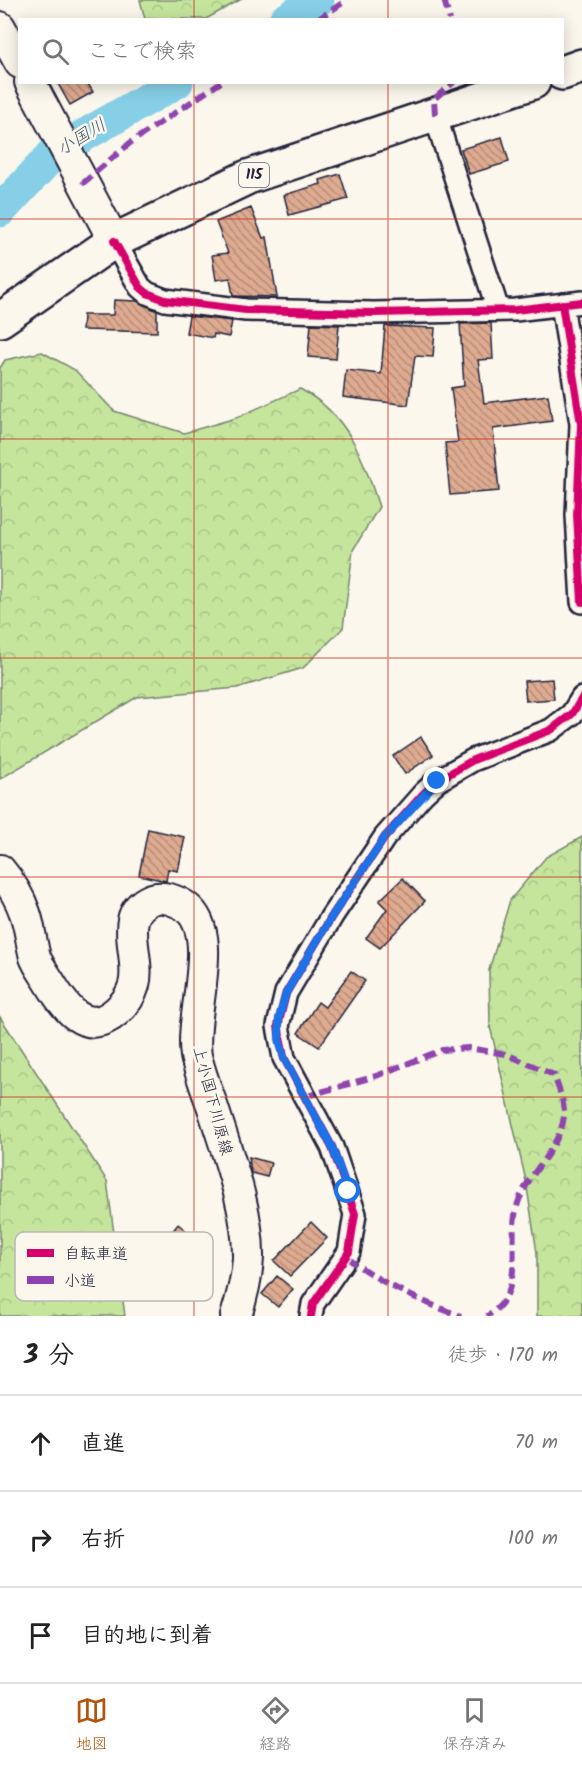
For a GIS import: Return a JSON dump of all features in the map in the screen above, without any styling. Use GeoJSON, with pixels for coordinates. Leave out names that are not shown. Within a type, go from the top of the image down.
{"type":"FeatureCollection","features":[{"type":"Feature","properties":{"kind":"highway"},"geometry":{"type":"LineString","coordinates":[[564,72],[582,66]]}},
{"type":"Feature","properties":{"kind":"highway","name":"115"},"geometry":{"type":"LineString","coordinates":[[0,320],[114,241],[248,177],[527,84]]}},
{"type":"Feature","properties":{"kind":"main road"},"geometry":{"type":"LineString","coordinates":[[0,27],[18,59]]}},
{"type":"Feature","properties":{"kind":"main road"},"geometry":{"type":"LineString","coordinates":[[31,84],[114,241]]}},
{"type":"Feature","properties":{"kind":"main road","name":"上小国下川原線"},"geometry":{"type":"LineString","coordinates":[[0,870],[12,884],[25,913],[36,959],[62,1003],[73,1016],[92,1022],[112,1016],[126,1004],[135,983],[131,929],[135,914],[144,903],[157,897],[175,900],[195,916],[202,931],[204,955],[195,1021],[196,1056],[237,1187],[246,1238],[248,1258],[244,1288],[236,1316]]}},
{"type":"Feature","properties":{"kind":"street"},"geometry":{"type":"LineString","coordinates":[[435,115],[498,310]]}},
{"type":"Feature","properties":{"kind":"street"},"geometry":{"type":"LineString","coordinates":[[114,241],[140,287],[147,294],[165,300],[246,309],[330,313],[498,310],[572,303],[581,424],[577,515],[582,602]]}},
{"type":"Feature","properties":{"kind":"street"},"geometry":{"type":"LineString","coordinates":[[311,1316],[313,1304],[349,1252],[355,1214],[332,1147],[284,1058],[278,1026],[286,993],[332,916],[385,837],[423,794],[437,781],[473,760],[551,730],[572,714],[582,698]]}},
{"type":"Feature","properties":{"kind":"green space"},"geometry":{"type":"Polygon","coordinates":[[[140,0],[240,0],[208,18],[145,18],[140,0]]]}},
{"type":"Feature","properties":{"kind":"green space"},"geometry":{"type":"Polygon","coordinates":[[[42,352],[75,370],[114,411],[184,433],[236,418],[300,389],[317,399],[330,411],[352,439],[379,507],[353,550],[343,628],[303,668],[237,688],[137,697],[0,779],[0,368],[5,360],[42,352]]]}},
{"type":"Feature","properties":{"kind":"green space"},"geometry":{"type":"Polygon","coordinates":[[[582,837],[582,1316],[537,1316],[537,1253],[526,1181],[490,1026],[489,970],[510,900],[546,857],[582,837]]]}},
{"type":"Feature","properties":{"kind":"green space"},"geometry":{"type":"Polygon","coordinates":[[[0,1017],[107,1181],[114,1232],[15,1232],[15,1301],[123,1301],[125,1316],[0,1316],[0,1017]]]}},
{"type":"Feature","properties":{"kind":"building"},"geometry":{"type":"Polygon","coordinates":[[[58,84],[88,84],[93,92],[70,105],[58,84]]]}},
{"type":"Feature","properties":{"kind":"building"},"geometry":{"type":"Polygon","coordinates":[[[502,137],[509,162],[469,174],[461,149],[502,137]]]}},
{"type":"Feature","properties":{"kind":"building"},"geometry":{"type":"Polygon","coordinates":[[[340,174],[348,199],[289,215],[284,195],[321,184],[320,180],[340,174]]]}},
{"type":"Feature","properties":{"kind":"building"},"geometry":{"type":"Polygon","coordinates":[[[251,208],[263,238],[267,237],[277,297],[233,296],[230,278],[216,280],[212,255],[228,253],[216,222],[251,208]]]}},
{"type":"Feature","properties":{"kind":"building"},"geometry":{"type":"Polygon","coordinates":[[[114,300],[137,301],[157,311],[157,332],[82,330],[83,315],[113,315],[114,300]]]}},
{"type":"Feature","properties":{"kind":"building"},"geometry":{"type":"Polygon","coordinates":[[[189,316],[232,321],[229,337],[214,334],[213,338],[186,333],[189,316]]]}},
{"type":"Feature","properties":{"kind":"building"},"geometry":{"type":"Polygon","coordinates":[[[491,323],[493,359],[478,360],[484,403],[548,395],[552,421],[493,429],[499,491],[450,495],[445,443],[458,442],[451,388],[464,386],[460,324],[491,323]]]}},
{"type":"Feature","properties":{"kind":"building"},"geometry":{"type":"Polygon","coordinates":[[[311,324],[339,325],[336,359],[308,357],[311,324]]]}},
{"type":"Feature","properties":{"kind":"building"},"geometry":{"type":"Polygon","coordinates":[[[385,326],[435,328],[433,357],[415,356],[408,405],[343,397],[346,370],[381,374],[385,326]]]}},
{"type":"Feature","properties":{"kind":"building"},"geometry":{"type":"Polygon","coordinates":[[[552,679],[554,699],[526,701],[524,681],[552,679]]]}},
{"type":"Feature","properties":{"kind":"building"},"geometry":{"type":"Polygon","coordinates":[[[421,737],[433,755],[405,774],[393,756],[421,737]]]}},
{"type":"Feature","properties":{"kind":"building"},"geometry":{"type":"Polygon","coordinates":[[[148,829],[185,837],[178,871],[168,869],[166,881],[139,875],[148,829]]]}},
{"type":"Feature","properties":{"kind":"building"},"geometry":{"type":"Polygon","coordinates":[[[403,878],[425,901],[380,948],[366,938],[387,909],[379,901],[403,878]]]}},
{"type":"Feature","properties":{"kind":"building"},"geometry":{"type":"Polygon","coordinates":[[[351,971],[365,981],[319,1047],[298,1033],[318,1002],[325,1007],[351,971]]]}},
{"type":"Feature","properties":{"kind":"building"},"geometry":{"type":"Polygon","coordinates":[[[249,1157],[271,1163],[267,1177],[251,1173],[249,1157]]]}},
{"type":"Feature","properties":{"kind":"building"},"geometry":{"type":"Polygon","coordinates":[[[311,1222],[327,1238],[290,1276],[274,1261],[311,1222]]]}},
{"type":"Feature","properties":{"kind":"building"},"geometry":{"type":"Polygon","coordinates":[[[178,1224],[188,1232],[172,1232],[178,1224]]]}},
{"type":"Feature","properties":{"kind":"building"},"geometry":{"type":"Polygon","coordinates":[[[277,1276],[293,1289],[278,1307],[262,1294],[277,1276]]]}},
{"type":"Feature","properties":{"kind":"waterway","name":"小国川"},"geometry":{"type":"LineString","coordinates":[[288,18],[318,0]]}},
{"type":"Feature","properties":{"kind":"waterway","name":"小国川"},"geometry":{"type":"LineString","coordinates":[[0,211],[55,152],[174,84]]}},
{"type":"Feature","properties":{"kind":"marked path"},"geometry":{"type":"LineString","coordinates":[[320,18],[347,0]]}},
{"type":"Feature","properties":{"kind":"marked path"},"geometry":{"type":"LineString","coordinates":[[444,0],[449,18]]}},
{"type":"Feature","properties":{"kind":"marked path"},"geometry":{"type":"LineString","coordinates":[[82,184],[130,143],[218,84]]}},
{"type":"Feature","properties":{"kind":"marked path"},"geometry":{"type":"LineString","coordinates":[[435,115],[434,99],[452,84]]}},
{"type":"Feature","properties":{"kind":"marked path"},"geometry":{"type":"LineString","coordinates":[[304,1097],[376,1076],[442,1050],[468,1048],[506,1054],[554,1075],[563,1106],[564,1116],[561,1129],[556,1141],[520,1197],[514,1224],[511,1282],[507,1295],[487,1316]]}},
{"type":"Feature","properties":{"kind":"marked path"},"geometry":{"type":"LineString","coordinates":[[346,1257],[373,1276],[401,1291],[461,1316]]}},
{"type":"Feature","properties":{"kind":"cycle path"},"geometry":{"type":"LineString","coordinates":[[114,241],[140,287],[147,293],[165,300],[246,310],[374,313],[515,310],[582,302]]}},
{"type":"Feature","properties":{"kind":"cycle path"},"geometry":{"type":"LineString","coordinates":[[562,304],[581,424],[577,515],[582,602]]}},
{"type":"Feature","properties":{"kind":"cycle path"},"geometry":{"type":"LineString","coordinates":[[311,1316],[313,1304],[349,1252],[355,1214],[332,1147],[284,1058],[278,1026],[286,993],[332,916],[385,837],[423,794],[437,781],[473,760],[551,730],[572,714],[582,698]]}},
{"type":"Feature","properties":{"kind":"route"},"geometry":{"type":"LineString","coordinates":[[348,1191],[332,1147],[284,1058],[278,1026],[281,1007],[286,993],[332,916],[385,837],[403,814],[437,781]]}}]}
